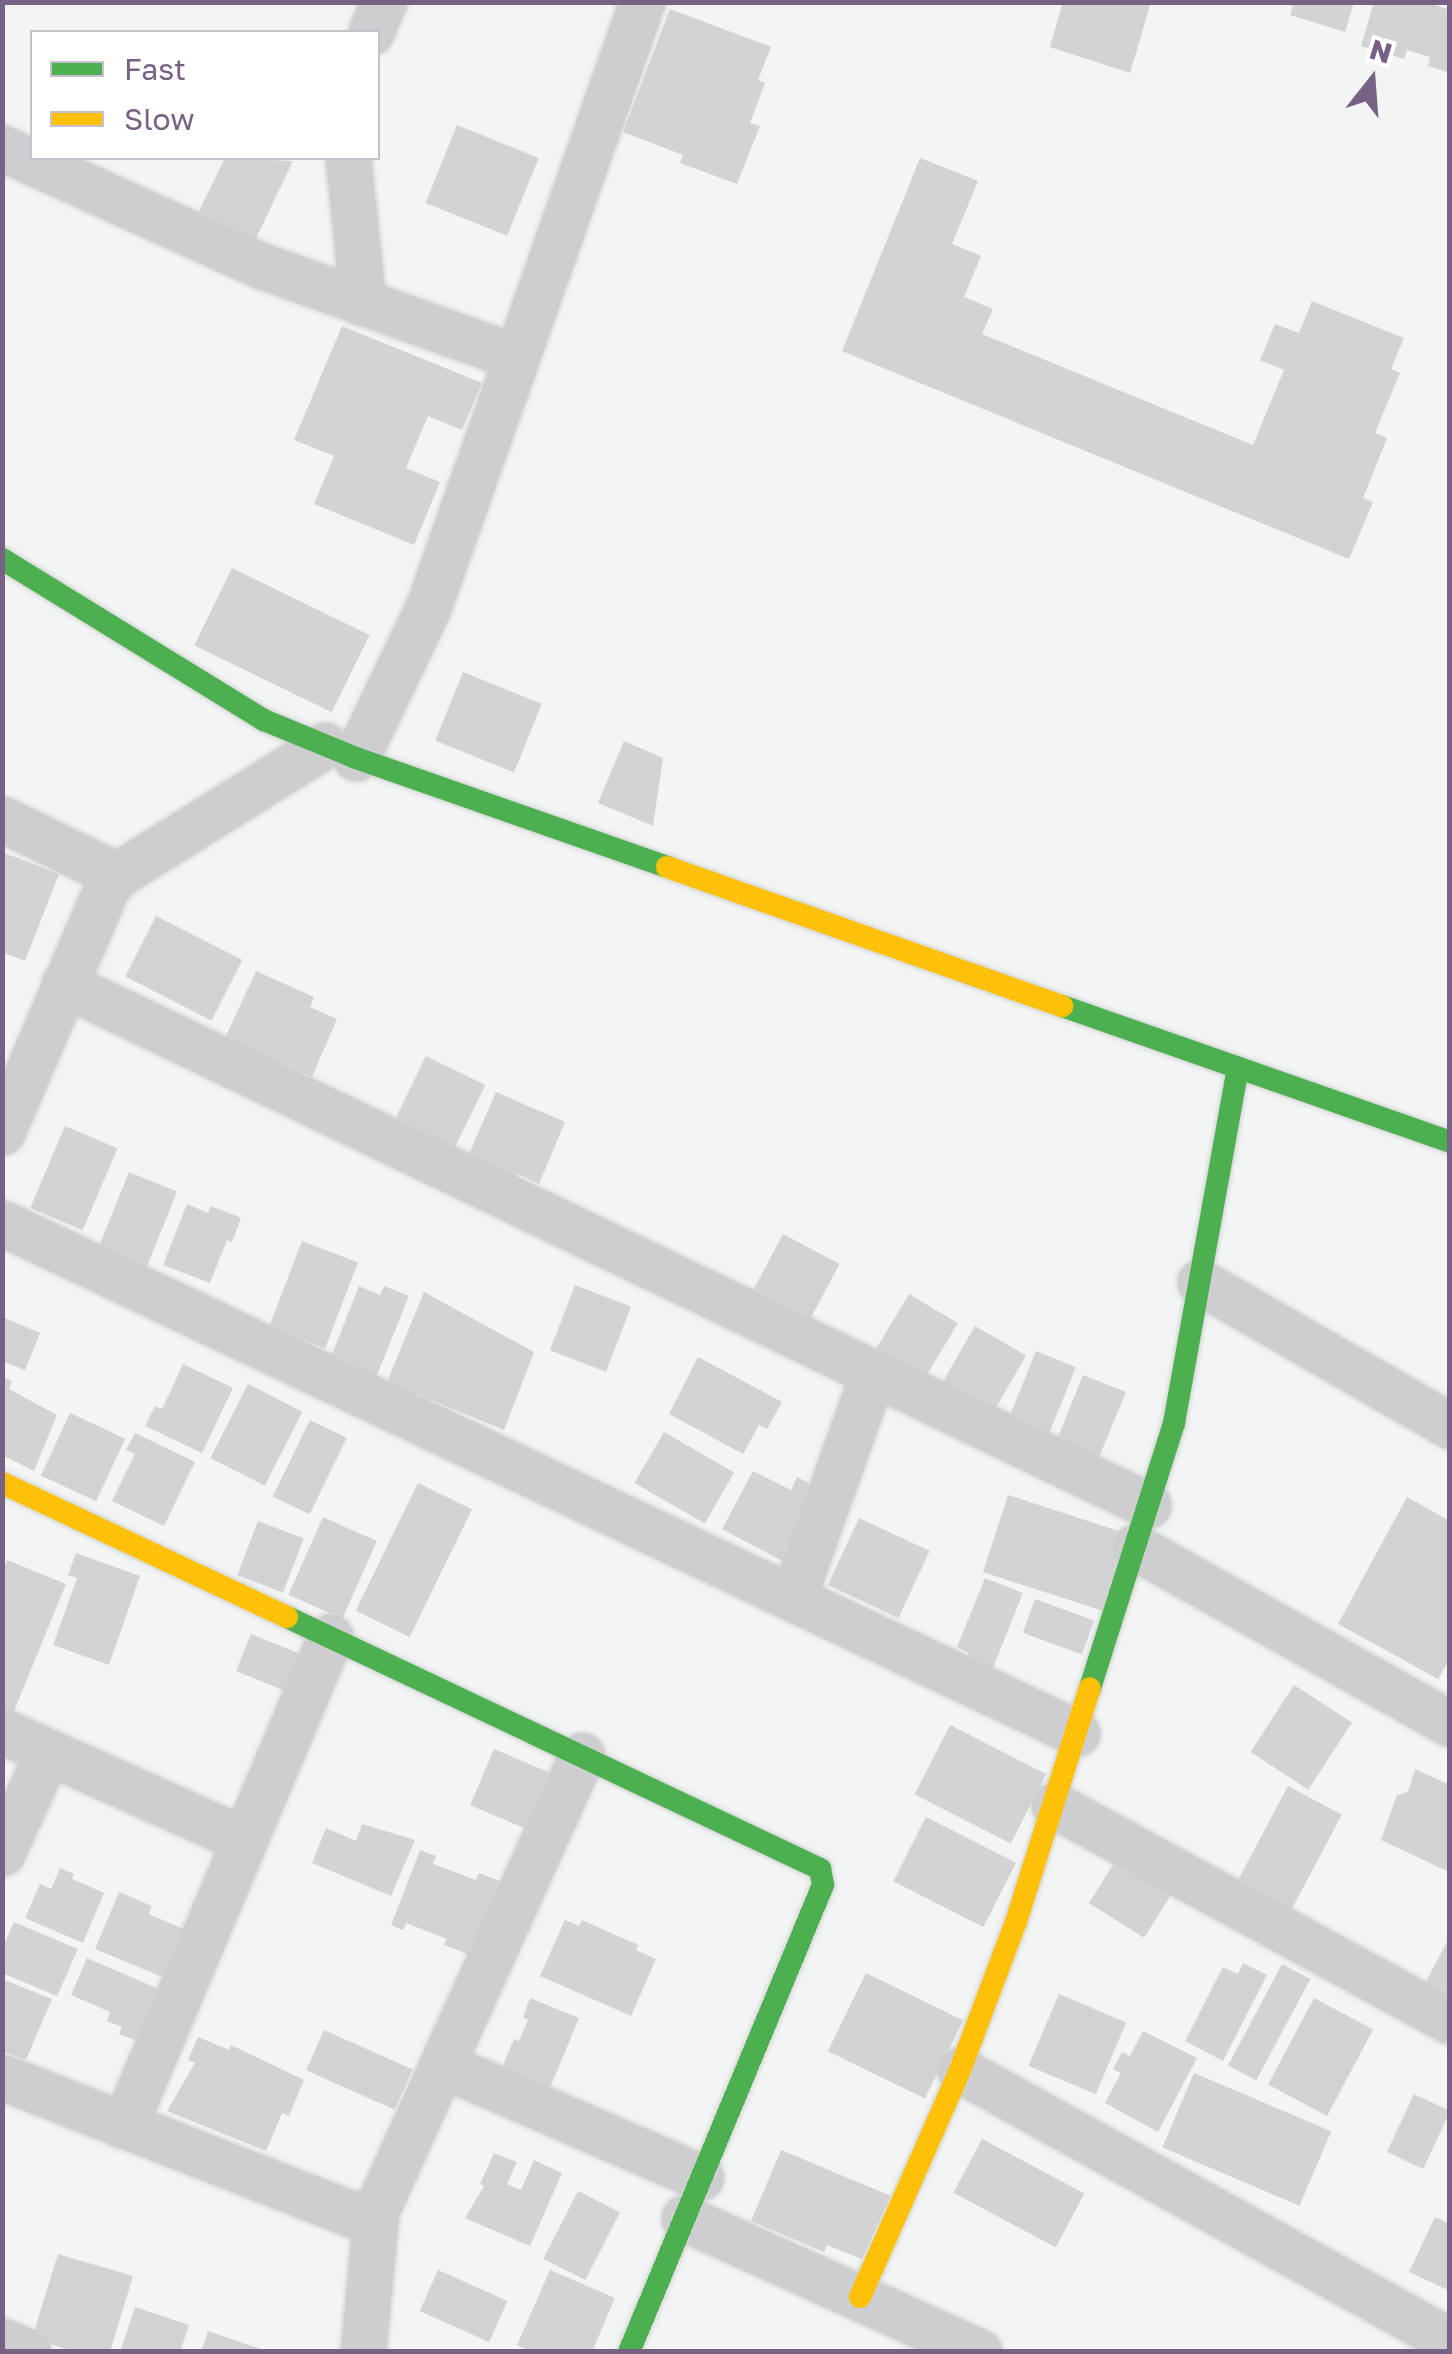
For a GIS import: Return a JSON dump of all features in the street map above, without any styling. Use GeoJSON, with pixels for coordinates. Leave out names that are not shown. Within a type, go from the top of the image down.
{"type":"FeatureCollection","features":[{"type":"Feature","properties":{"kind":"street"},"geometry":{"type":"LineString","coordinates":[[372,30],[384,2]]}},
{"type":"Feature","properties":{"kind":"street"},"geometry":{"type":"LineString","coordinates":[[2,1132],[98,902],[117,875],[340,752],[428,608],[642,2]]}},
{"type":"Feature","properties":{"kind":"street"},"geometry":{"type":"LineString","coordinates":[[2,148],[262,266],[516,358]]}},
{"type":"Feature","properties":{"kind":"street"},"geometry":{"type":"LineString","coordinates":[[348,160],[362,303]]}},
{"type":"Feature","properties":{"kind":"street"},"geometry":{"type":"LineString","coordinates":[[2,559],[264,720],[340,752],[1450,1142]]}},
{"type":"Feature","properties":{"kind":"street"},"geometry":{"type":"LineString","coordinates":[[2,819],[117,875]]}},
{"type":"Feature","properties":{"kind":"street"},"geometry":{"type":"LineString","coordinates":[[64,984],[873,1373],[1142,1526],[1450,1724]]}},
{"type":"Feature","properties":{"kind":"street"},"geometry":{"type":"LineString","coordinates":[[860,2298],[960,2070],[1054,1805],[1176,1418],[1238,1068]]}},
{"type":"Feature","properties":{"kind":"street"},"geometry":{"type":"LineString","coordinates":[[2,1223],[1076,1733]]}},
{"type":"Feature","properties":{"kind":"street"},"geometry":{"type":"LineString","coordinates":[[1200,1282],[1450,1426]]}},
{"type":"Feature","properties":{"kind":"street"},"geometry":{"type":"LineString","coordinates":[[793,1598],[873,1373]]}},
{"type":"Feature","properties":{"kind":"street"},"geometry":{"type":"LineString","coordinates":[[2,1483],[814,1864],[824,1878],[628,2352]]}},
{"type":"Feature","properties":{"kind":"street"},"geometry":{"type":"LineString","coordinates":[[124,2126],[330,1637]]}},
{"type":"Feature","properties":{"kind":"street"},"geometry":{"type":"LineString","coordinates":[[2,1732],[245,1840]]}},
{"type":"Feature","properties":{"kind":"street"},"geometry":{"type":"LineString","coordinates":[[2,1853],[48,1752]]}},
{"type":"Feature","properties":{"kind":"street"},"geometry":{"type":"LineString","coordinates":[[363,2352],[376,2211],[582,1755]]}},
{"type":"Feature","properties":{"kind":"street"},"geometry":{"type":"LineString","coordinates":[[1054,1805],[1450,2021]]}},
{"type":"Feature","properties":{"kind":"street"},"geometry":{"type":"LineString","coordinates":[[444,2066],[701,2177]]}},
{"type":"Feature","properties":{"kind":"street"},"geometry":{"type":"LineString","coordinates":[[960,2070],[1450,2340]]}},
{"type":"Feature","properties":{"kind":"street"},"geometry":{"type":"LineString","coordinates":[[2,2077],[352,2214],[376,2211]]}},
{"type":"Feature","properties":{"kind":"street"},"geometry":{"type":"LineString","coordinates":[[684,2218],[980,2352]]}},
{"type":"Feature","properties":{"kind":"street"},"geometry":{"type":"LineString","coordinates":[[2,2341],[28,2352]]}},
{"type":"Feature","properties":{"kind":"building"},"geometry":{"type":"Polygon","coordinates":[[[1063,2],[1151,2],[1130,73],[1050,47],[1063,2]]]}},
{"type":"Feature","properties":{"kind":"building"},"geometry":{"type":"Polygon","coordinates":[[[1285,2],[1354,2],[1345,32],[1290,15],[1293,6],[1285,2]]]}},
{"type":"Feature","properties":{"kind":"building"},"geometry":{"type":"Polygon","coordinates":[[[1374,2],[1426,2],[1450,10],[1450,73],[1428,66],[1430,57],[1407,50],[1404,59],[1361,46],[1374,2]]]}},
{"type":"Feature","properties":{"kind":"building"},"geometry":{"type":"Polygon","coordinates":[[[670,9],[771,47],[758,80],[765,83],[750,123],[760,126],[737,184],[680,163],[683,155],[623,132],[670,9]]]}},
{"type":"Feature","properties":{"kind":"building"},"geometry":{"type":"Polygon","coordinates":[[[457,125],[539,158],[507,236],[426,203],[457,125]]]}},
{"type":"Feature","properties":{"kind":"building"},"geometry":{"type":"Polygon","coordinates":[[[920,158],[978,181],[952,244],[981,256],[964,297],[993,309],[982,334],[1253,445],[1284,370],[1260,360],[1275,324],[1299,333],[1312,301],[1404,338],[1391,369],[1400,373],[1375,433],[1387,438],[1363,498],[1373,502],[1349,559],[842,351],[920,158]]]}},
{"type":"Feature","properties":{"kind":"building"},"geometry":{"type":"Polygon","coordinates":[[[224,160],[293,161],[249,253],[192,225],[224,160]]]}},
{"type":"Feature","properties":{"kind":"building"},"geometry":{"type":"Polygon","coordinates":[[[342,326],[482,383],[462,430],[428,416],[406,468],[440,482],[414,545],[314,504],[334,456],[294,440],[342,326]]]}},
{"type":"Feature","properties":{"kind":"building"},"geometry":{"type":"Polygon","coordinates":[[[232,568],[370,635],[332,712],[194,645],[232,568]]]}},
{"type":"Feature","properties":{"kind":"building"},"geometry":{"type":"Polygon","coordinates":[[[463,672],[542,704],[514,772],[435,741],[463,672]]]}},
{"type":"Feature","properties":{"kind":"building"},"geometry":{"type":"Polygon","coordinates":[[[624,741],[663,758],[653,826],[598,803],[624,741]]]}},
{"type":"Feature","properties":{"kind":"building"},"geometry":{"type":"Polygon","coordinates":[[[2,852],[59,874],[25,961],[2,952],[2,852]]]}},
{"type":"Feature","properties":{"kind":"building"},"geometry":{"type":"Polygon","coordinates":[[[156,916],[242,960],[212,1021],[125,977],[156,916]]]}},
{"type":"Feature","properties":{"kind":"building"},"geometry":{"type":"Polygon","coordinates":[[[256,971],[314,997],[310,1007],[337,1019],[312,1077],[225,1038],[256,971]]]}},
{"type":"Feature","properties":{"kind":"building"},"geometry":{"type":"Polygon","coordinates":[[[426,1056],[485,1085],[451,1155],[392,1126],[426,1056]]]}},
{"type":"Feature","properties":{"kind":"building"},"geometry":{"type":"Polygon","coordinates":[[[496,1092],[565,1122],[539,1184],[518,1174],[514,1184],[465,1163],[496,1092]]]}},
{"type":"Feature","properties":{"kind":"building"},"geometry":{"type":"Polygon","coordinates":[[[65,1126],[117,1148],[83,1230],[30,1208],[65,1126]]]}},
{"type":"Feature","properties":{"kind":"building"},"geometry":{"type":"Polygon","coordinates":[[[129,1172],[177,1191],[141,1280],[93,1261],[129,1172]]]}},
{"type":"Feature","properties":{"kind":"building"},"geometry":{"type":"Polygon","coordinates":[[[187,1204],[208,1213],[211,1206],[241,1218],[232,1242],[227,1240],[210,1283],[163,1265],[187,1204]]]}},
{"type":"Feature","properties":{"kind":"building"},"geometry":{"type":"Polygon","coordinates":[[[783,1234],[840,1264],[806,1328],[749,1298],[783,1234]]]}},
{"type":"Feature","properties":{"kind":"building"},"geometry":{"type":"Polygon","coordinates":[[[302,1241],[358,1263],[325,1348],[269,1327],[302,1241]]]}},
{"type":"Feature","properties":{"kind":"building"},"geometry":{"type":"Polygon","coordinates":[[[575,1285],[631,1307],[606,1372],[550,1350],[575,1285]]]}},
{"type":"Feature","properties":{"kind":"building"},"geometry":{"type":"Polygon","coordinates":[[[359,1286],[380,1295],[384,1286],[409,1296],[373,1385],[327,1367],[359,1286]]]}},
{"type":"Feature","properties":{"kind":"building"},"geometry":{"type":"Polygon","coordinates":[[[424,1292],[534,1352],[504,1430],[387,1382],[424,1292]]]}},
{"type":"Feature","properties":{"kind":"building"},"geometry":{"type":"Polygon","coordinates":[[[909,1294],[958,1323],[919,1389],[870,1359],[909,1294]]]}},
{"type":"Feature","properties":{"kind":"building"},"geometry":{"type":"Polygon","coordinates":[[[2,1317],[40,1333],[25,1370],[2,1361],[2,1317]]]}},
{"type":"Feature","properties":{"kind":"building"},"geometry":{"type":"Polygon","coordinates":[[[975,1326],[1026,1356],[986,1425],[935,1395],[975,1326]]]}},
{"type":"Feature","properties":{"kind":"building"},"geometry":{"type":"Polygon","coordinates":[[[1036,1351],[1076,1367],[1043,1448],[1003,1432],[1036,1351]]]}},
{"type":"Feature","properties":{"kind":"building"},"geometry":{"type":"Polygon","coordinates":[[[698,1357],[782,1402],[767,1429],[759,1425],[743,1454],[669,1414],[698,1357]]]}},
{"type":"Feature","properties":{"kind":"building"},"geometry":{"type":"Polygon","coordinates":[[[183,1364],[233,1388],[202,1453],[145,1426],[155,1406],[162,1409],[183,1364]]]}},
{"type":"Feature","properties":{"kind":"building"},"geometry":{"type":"Polygon","coordinates":[[[1083,1375],[1126,1392],[1097,1462],[1050,1457],[1083,1375]]]}},
{"type":"Feature","properties":{"kind":"building"},"geometry":{"type":"Polygon","coordinates":[[[2,1376],[12,1381],[9,1389],[57,1415],[34,1471],[2,1455],[2,1376]]]}},
{"type":"Feature","properties":{"kind":"building"},"geometry":{"type":"Polygon","coordinates":[[[248,1384],[302,1412],[265,1486],[210,1458],[248,1384]]]}},
{"type":"Feature","properties":{"kind":"building"},"geometry":{"type":"Polygon","coordinates":[[[70,1413],[125,1439],[96,1501],[41,1476],[70,1413]]]}},
{"type":"Feature","properties":{"kind":"building"},"geometry":{"type":"Polygon","coordinates":[[[310,1420],[347,1438],[310,1514],[273,1496],[310,1420]]]}},
{"type":"Feature","properties":{"kind":"building"},"geometry":{"type":"Polygon","coordinates":[[[664,1432],[734,1472],[705,1524],[634,1483],[664,1432]]]}},
{"type":"Feature","properties":{"kind":"building"},"geometry":{"type":"Polygon","coordinates":[[[135,1433],[195,1462],[164,1526],[112,1501],[135,1454],[126,1450],[135,1433]]]}},
{"type":"Feature","properties":{"kind":"building"},"geometry":{"type":"Polygon","coordinates":[[[753,1471],[791,1490],[797,1477],[824,1491],[786,1563],[722,1529],[753,1471]]]}},
{"type":"Feature","properties":{"kind":"building"},"geometry":{"type":"Polygon","coordinates":[[[418,1483],[472,1509],[410,1637],[356,1611],[418,1483]]]}},
{"type":"Feature","properties":{"kind":"building"},"geometry":{"type":"Polygon","coordinates":[[[1008,1495],[1130,1535],[1105,1612],[983,1572],[1008,1495]]]}},
{"type":"Feature","properties":{"kind":"building"},"geometry":{"type":"Polygon","coordinates":[[[1407,1497],[1450,1521],[1450,1659],[1438,1679],[1338,1624],[1407,1497]]]}},
{"type":"Feature","properties":{"kind":"building"},"geometry":{"type":"Polygon","coordinates":[[[323,1517],[377,1541],[342,1619],[288,1595],[323,1517]]]}},
{"type":"Feature","properties":{"kind":"building"},"geometry":{"type":"Polygon","coordinates":[[[859,1518],[930,1551],[898,1618],[828,1585],[859,1518]]]}},
{"type":"Feature","properties":{"kind":"building"},"geometry":{"type":"Polygon","coordinates":[[[258,1521],[304,1539],[283,1593],[237,1575],[258,1521]]]}},
{"type":"Feature","properties":{"kind":"building"},"geometry":{"type":"Polygon","coordinates":[[[76,1553],[140,1576],[109,1665],[53,1645],[77,1578],[68,1575],[76,1553]]]}},
{"type":"Feature","properties":{"kind":"building"},"geometry":{"type":"Polygon","coordinates":[[[7,1560],[66,1584],[12,1716],[2,1712],[2,1572],[7,1560]]]}},
{"type":"Feature","properties":{"kind":"building"},"geometry":{"type":"Polygon","coordinates":[[[985,1578],[1023,1593],[991,1673],[966,1662],[969,1653],[957,1647],[985,1578]]]}},
{"type":"Feature","properties":{"kind":"building"},"geometry":{"type":"Polygon","coordinates":[[[1035,1599],[1094,1621],[1082,1654],[1023,1633],[1035,1599]]]}},
{"type":"Feature","properties":{"kind":"building"},"geometry":{"type":"Polygon","coordinates":[[[251,1634],[306,1656],[291,1693],[236,1671],[251,1634]]]}},
{"type":"Feature","properties":{"kind":"building"},"geometry":{"type":"Polygon","coordinates":[[[1294,1685],[1352,1723],[1308,1790],[1250,1752],[1294,1685]]]}},
{"type":"Feature","properties":{"kind":"building"},"geometry":{"type":"Polygon","coordinates":[[[950,1725],[1046,1774],[1011,1844],[915,1794],[950,1725]]]}},
{"type":"Feature","properties":{"kind":"building"},"geometry":{"type":"Polygon","coordinates":[[[494,1749],[563,1778],[539,1834],[470,1805],[494,1749]]]}},
{"type":"Feature","properties":{"kind":"building"},"geometry":{"type":"Polygon","coordinates":[[[1415,1769],[1450,1785],[1447,1871],[1381,1840],[1397,1795],[1408,1792],[1415,1769]]]}},
{"type":"Feature","properties":{"kind":"building"},"geometry":{"type":"Polygon","coordinates":[[[1288,1786],[1342,1815],[1286,1919],[1233,1890],[1288,1786]]]}},
{"type":"Feature","properties":{"kind":"building"},"geometry":{"type":"Polygon","coordinates":[[[926,1817],[1016,1863],[983,1927],[893,1881],[926,1817]]]}},
{"type":"Feature","properties":{"kind":"building"},"geometry":{"type":"Polygon","coordinates":[[[362,1824],[415,1840],[391,1896],[312,1863],[326,1828],[356,1841],[362,1824]]]}},
{"type":"Feature","properties":{"kind":"building"},"geometry":{"type":"Polygon","coordinates":[[[420,1850],[436,1856],[433,1864],[476,1880],[479,1873],[512,1886],[483,1960],[444,1945],[447,1939],[406,1923],[403,1930],[391,1925],[420,1850]]]}},
{"type":"Feature","properties":{"kind":"building"},"geometry":{"type":"Polygon","coordinates":[[[1116,1860],[1171,1894],[1144,1938],[1089,1903],[1116,1860]]]}},
{"type":"Feature","properties":{"kind":"building"},"geometry":{"type":"Polygon","coordinates":[[[60,1868],[74,1874],[72,1879],[104,1893],[83,1943],[25,1918],[40,1884],[51,1889],[60,1868]]]}},
{"type":"Feature","properties":{"kind":"building"},"geometry":{"type":"Polygon","coordinates":[[[119,1892],[152,1906],[149,1914],[188,1931],[167,1979],[95,1949],[119,1892]]]}},
{"type":"Feature","properties":{"kind":"building"},"geometry":{"type":"Polygon","coordinates":[[[565,1920],[579,1926],[582,1920],[638,1945],[636,1950],[656,1959],[631,2016],[540,1976],[565,1920]]]}},
{"type":"Feature","properties":{"kind":"building"},"geometry":{"type":"Polygon","coordinates":[[[14,1922],[78,1949],[57,1996],[2,1973],[2,1949],[14,1922]]]}},
{"type":"Feature","properties":{"kind":"building"},"geometry":{"type":"Polygon","coordinates":[[[1450,1936],[1450,2005],[1421,1991],[1450,1936]]]}},
{"type":"Feature","properties":{"kind":"building"},"geometry":{"type":"Polygon","coordinates":[[[87,1958],[168,1993],[147,2045],[119,2034],[122,2027],[107,2021],[110,2012],[71,1995],[87,1958]]]}},
{"type":"Feature","properties":{"kind":"building"},"geometry":{"type":"Polygon","coordinates":[[[1243,1963],[1267,1975],[1223,2061],[1185,2041],[1223,1967],[1238,1974],[1243,1963]]]}},
{"type":"Feature","properties":{"kind":"building"},"geometry":{"type":"Polygon","coordinates":[[[1282,1964],[1310,1979],[1256,2081],[1228,2066],[1282,1964]]]}},
{"type":"Feature","properties":{"kind":"building"},"geometry":{"type":"Polygon","coordinates":[[[866,1973],[963,2020],[925,2099],[828,2051],[866,1973]]]}},
{"type":"Feature","properties":{"kind":"building"},"geometry":{"type":"Polygon","coordinates":[[[2,1979],[52,1999],[26,2060],[2,2051],[2,1979]]]}},
{"type":"Feature","properties":{"kind":"building"},"geometry":{"type":"Polygon","coordinates":[[[1059,1994],[1126,2023],[1096,2094],[1029,2066],[1059,1994]]]}},
{"type":"Feature","properties":{"kind":"building"},"geometry":{"type":"Polygon","coordinates":[[[530,1998],[579,2018],[547,2095],[499,2075],[514,2039],[519,2041],[528,2020],[523,2017],[530,1998]]]}},
{"type":"Feature","properties":{"kind":"building"},"geometry":{"type":"Polygon","coordinates":[[[1314,1998],[1373,2029],[1327,2116],[1268,2085],[1314,1998]]]}},
{"type":"Feature","properties":{"kind":"building"},"geometry":{"type":"Polygon","coordinates":[[[324,2030],[413,2069],[395,2110],[306,2070],[324,2030]]]}},
{"type":"Feature","properties":{"kind":"building"},"geometry":{"type":"Polygon","coordinates":[[[1143,2031],[1197,2058],[1158,2132],[1105,2103],[1121,2073],[1113,2069],[1122,2052],[1130,2056],[1143,2031]]]}},
{"type":"Feature","properties":{"kind":"building"},"geometry":{"type":"Polygon","coordinates":[[[198,2037],[229,2050],[231,2045],[304,2080],[289,2116],[282,2113],[266,2151],[167,2111],[195,2063],[188,2060],[198,2037]]]}},
{"type":"Feature","properties":{"kind":"building"},"geometry":{"type":"Polygon","coordinates":[[[1194,2073],[1331,2131],[1300,2206],[1162,2148],[1194,2073]]]}},
{"type":"Feature","properties":{"kind":"building"},"geometry":{"type":"Polygon","coordinates":[[[1414,2094],[1450,2111],[1423,2169],[1387,2152],[1414,2094]]]}},
{"type":"Feature","properties":{"kind":"building"},"geometry":{"type":"Polygon","coordinates":[[[982,2139],[1084,2193],[1056,2247],[953,2193],[982,2139]]]}},
{"type":"Feature","properties":{"kind":"building"},"geometry":{"type":"Polygon","coordinates":[[[781,2150],[891,2196],[862,2259],[827,2245],[824,2252],[751,2221],[781,2150]]]}},
{"type":"Feature","properties":{"kind":"building"},"geometry":{"type":"Polygon","coordinates":[[[494,2153],[517,2162],[507,2184],[521,2190],[534,2160],[562,2173],[530,2246],[465,2218],[484,2186],[480,2184],[494,2153]]]}},
{"type":"Feature","properties":{"kind":"building"},"geometry":{"type":"Polygon","coordinates":[[[578,2191],[620,2212],[585,2280],[543,2259],[578,2191]]]}},
{"type":"Feature","properties":{"kind":"building"},"geometry":{"type":"Polygon","coordinates":[[[1435,2217],[1450,2224],[1450,2291],[1409,2272],[1435,2217]]]}},
{"type":"Feature","properties":{"kind":"building"},"geometry":{"type":"Polygon","coordinates":[[[58,2254],[133,2276],[110,2352],[75,2352],[32,2338],[58,2254]]]}},
{"type":"Feature","properties":{"kind":"building"},"geometry":{"type":"Polygon","coordinates":[[[438,2270],[507,2301],[489,2342],[420,2311],[438,2270]]]}},
{"type":"Feature","properties":{"kind":"building"},"geometry":{"type":"Polygon","coordinates":[[[550,2270],[615,2298],[592,2352],[533,2352],[517,2345],[550,2270]]]}},
{"type":"Feature","properties":{"kind":"building"},"geometry":{"type":"Polygon","coordinates":[[[135,2307],[189,2325],[180,2352],[120,2352],[135,2307]]]}},
{"type":"Feature","properties":{"kind":"building"},"geometry":{"type":"Polygon","coordinates":[[[208,2331],[266,2351],[266,2352],[201,2352],[208,2331]]]}},
{"type":"Feature","properties":{"kind":"traffic: fast"},"geometry":{"type":"LineString","coordinates":[[2,559],[264,720],[356,758],[667,867]]}},
{"type":"Feature","properties":{"kind":"traffic: fast"},"geometry":{"type":"LineString","coordinates":[[1062,1006],[1450,1142]]}},
{"type":"Feature","properties":{"kind":"traffic: fast"},"geometry":{"type":"LineString","coordinates":[[1090,1688],[1174,1423],[1238,1068]]}},
{"type":"Feature","properties":{"kind":"traffic: fast"},"geometry":{"type":"LineString","coordinates":[[287,1617],[820,1869],[823,1885],[629,2352]]}},
{"type":"Feature","properties":{"kind":"traffic: slow"},"geometry":{"type":"LineString","coordinates":[[667,867],[1062,1006]]}},
{"type":"Feature","properties":{"kind":"traffic: slow"},"geometry":{"type":"LineString","coordinates":[[2,1483],[287,1617]]}},
{"type":"Feature","properties":{"kind":"traffic: slow"},"geometry":{"type":"LineString","coordinates":[[860,2297],[960,2070],[1016,1922],[1090,1688]]}}]}
